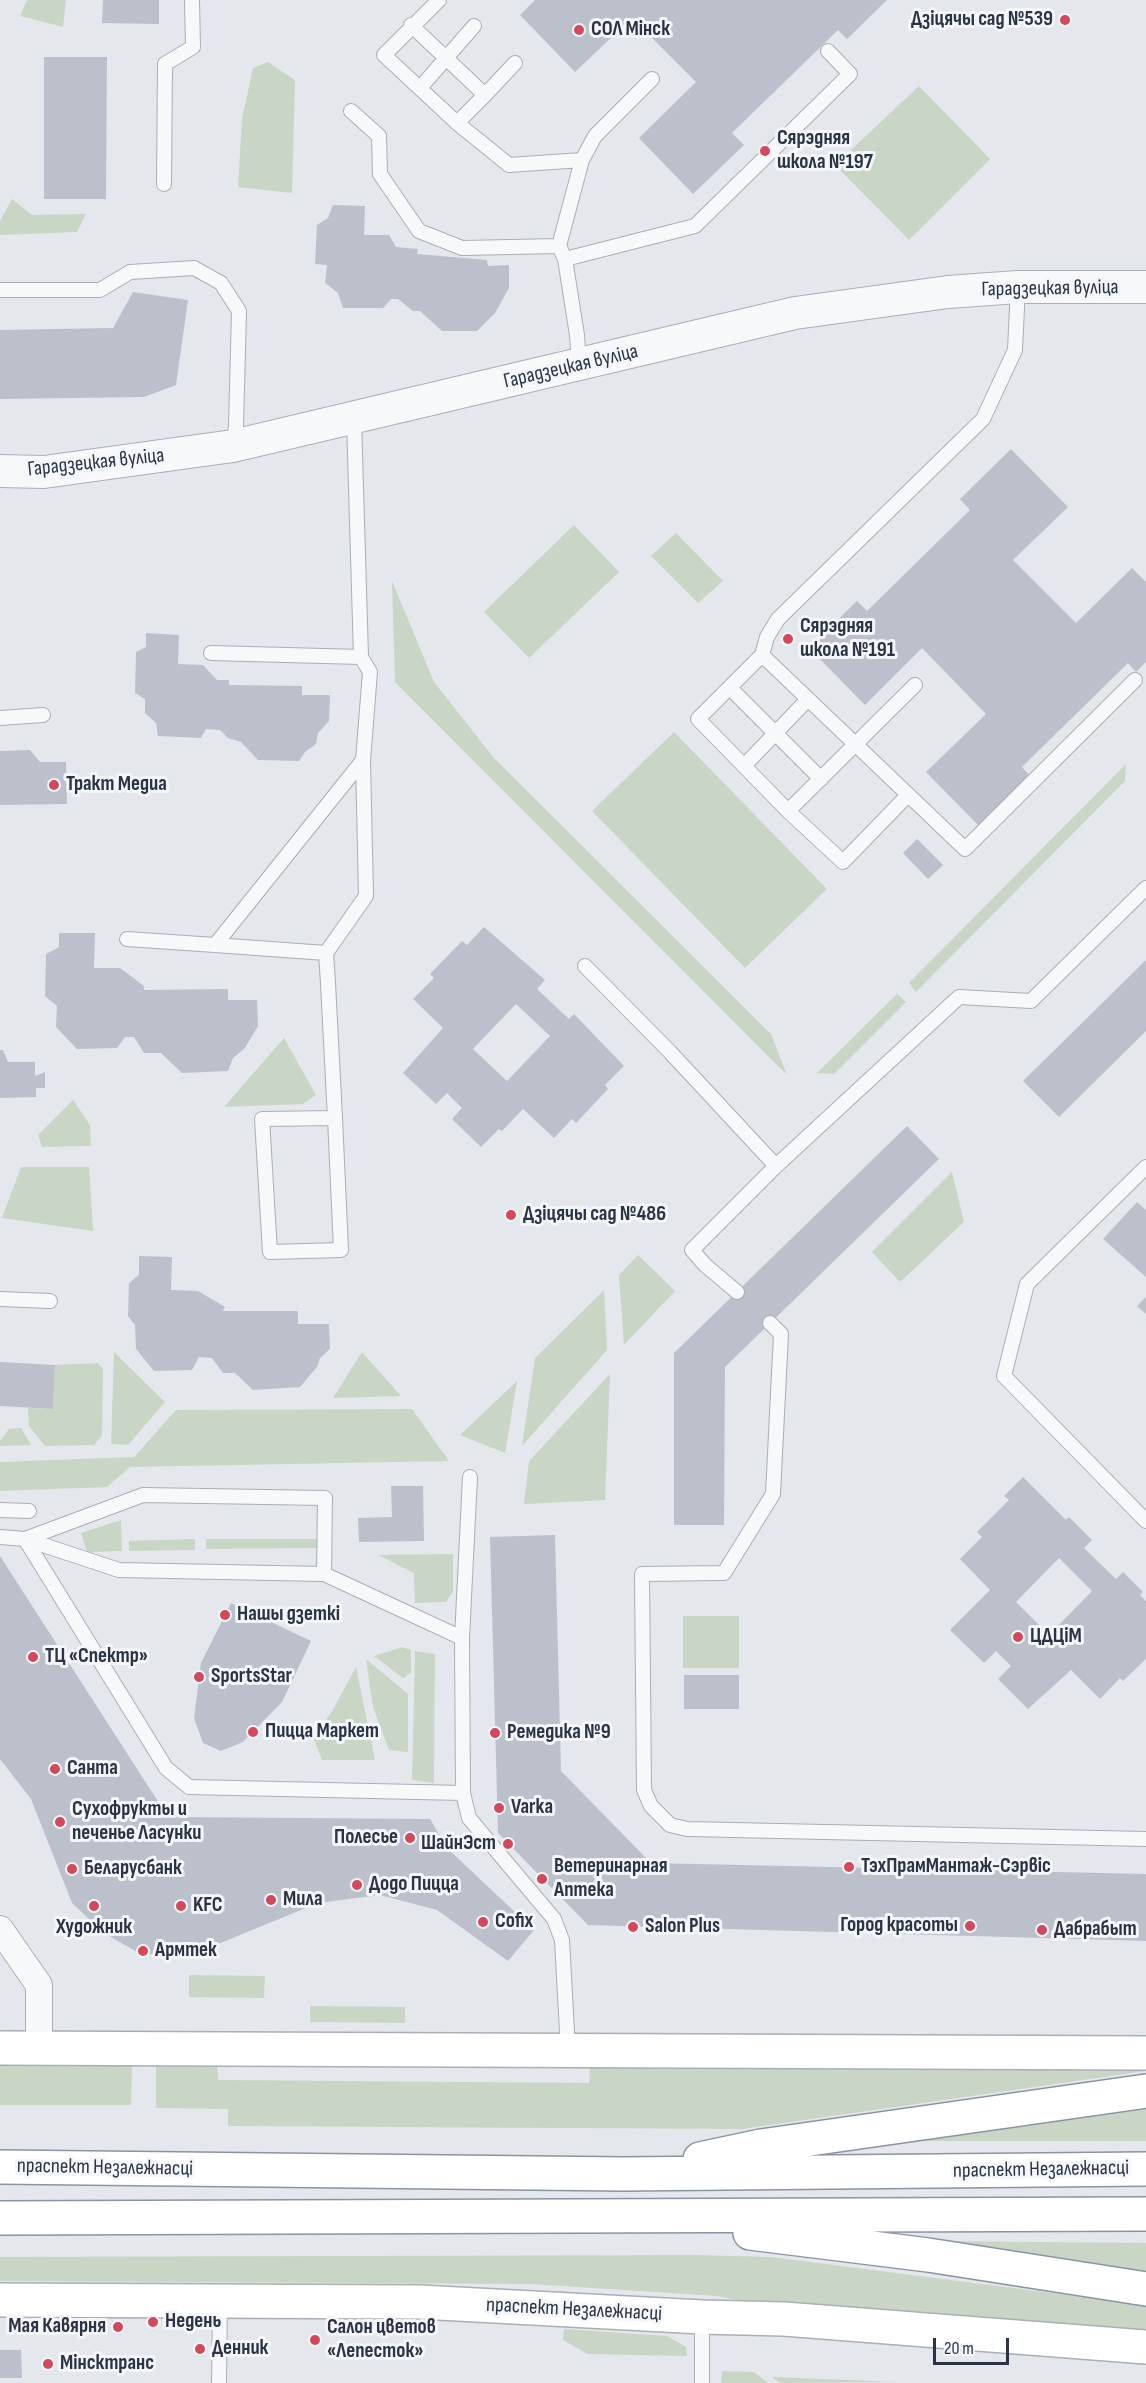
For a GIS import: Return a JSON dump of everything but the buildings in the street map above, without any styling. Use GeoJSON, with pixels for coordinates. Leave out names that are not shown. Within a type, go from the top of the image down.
{"type":"FeatureCollection","features":[{"type":"Feature","properties":{"kind":"main road"},"geometry":{"type":"LineString","coordinates":[[0,2048],[1146,2053]]}},
{"type":"Feature","properties":{"kind":"main road"},"geometry":{"type":"LineString","coordinates":[[623,2174],[761,2146],[1146,2091]]}},
{"type":"Feature","properties":{"kind":"main road","name":"праспект Незалежнасці"},"geometry":{"type":"LineString","coordinates":[[0,2167],[623,2174],[1146,2169]]}},
{"type":"Feature","properties":{"kind":"main road","name":"праспект Незалежнасці"},"geometry":{"type":"LineString","coordinates":[[0,2218],[1146,2214]]}},
{"type":"Feature","properties":{"kind":"main road"},"geometry":{"type":"LineString","coordinates":[[618,2216],[928,2255],[1146,2289]]}},
{"type":"Feature","properties":{"kind":"main road","name":"праспект Незалежнасці"},"geometry":{"type":"LineString","coordinates":[[0,2300],[420,2302],[702,2318],[784,2319],[1146,2347]]}},
{"type":"Feature","properties":{"kind":"street","name":"Гарадзецкая вуліца"},"geometry":{"type":"LineString","coordinates":[[0,471],[44,472],[233,446],[795,314],[948,292],[1018,287],[1146,287]]}},
{"type":"Feature","properties":{"kind":"street"},"geometry":{"type":"LineString","coordinates":[[0,1929],[39,1985],[39,2048]]}},
{"type":"Feature","properties":{"kind":"lane"},"geometry":{"type":"LineString","coordinates":[[164,184],[165,64],[193,47],[192,0]]}},
{"type":"Feature","properties":{"kind":"lane"},"geometry":{"type":"LineString","coordinates":[[439,0],[411,25],[384,55],[457,123],[509,165],[582,160]]}},
{"type":"Feature","properties":{"kind":"lane"},"geometry":{"type":"LineString","coordinates":[[411,25],[485,95]]}},
{"type":"Feature","properties":{"kind":"lane"},"geometry":{"type":"LineString","coordinates":[[420,88],[474,26]]}},
{"type":"Feature","properties":{"kind":"lane"},"geometry":{"type":"LineString","coordinates":[[565,259],[694,226],[850,74],[828,51]]}},
{"type":"Feature","properties":{"kind":"lane"},"geometry":{"type":"LineString","coordinates":[[457,123],[515,63]]}},
{"type":"Feature","properties":{"kind":"lane"},"geometry":{"type":"LineString","coordinates":[[579,365],[577,335],[565,259],[559,246],[582,160],[595,136],[652,79]]}},
{"type":"Feature","properties":{"kind":"lane"},"geometry":{"type":"LineString","coordinates":[[351,111],[379,136],[380,174],[419,231],[462,248],[559,246]]}},
{"type":"Feature","properties":{"kind":"lane"},"geometry":{"type":"LineString","coordinates":[[0,290],[100,290],[130,272],[194,268],[221,283],[239,311],[236,426],[233,446]]}},
{"type":"Feature","properties":{"kind":"lane"},"geometry":{"type":"LineString","coordinates":[[907,796],[843,862],[788,811],[698,719],[762,655],[767,637],[778,619],[982,419],[1015,350],[1018,287]]}},
{"type":"Feature","properties":{"kind":"lane"},"geometry":{"type":"LineString","coordinates":[[335,1118],[262,1119],[270,1252],[341,1250],[335,1118],[326,953],[366,896],[363,760],[370,672],[361,657],[354,419]]}},
{"type":"Feature","properties":{"kind":"lane"},"geometry":{"type":"LineString","coordinates":[[211,653],[361,657]]}},
{"type":"Feature","properties":{"kind":"lane"},"geometry":{"type":"LineString","coordinates":[[762,655],[854,746],[965,849],[1135,680]]}},
{"type":"Feature","properties":{"kind":"lane"},"geometry":{"type":"LineString","coordinates":[[788,811],[915,686]]}},
{"type":"Feature","properties":{"kind":"lane"},"geometry":{"type":"LineString","coordinates":[[729,688],[821,779]]}},
{"type":"Feature","properties":{"kind":"lane"},"geometry":{"type":"LineString","coordinates":[[744,766],[808,699]]}},
{"type":"Feature","properties":{"kind":"lane"},"geometry":{"type":"LineString","coordinates":[[0,718],[43,715]]}},
{"type":"Feature","properties":{"kind":"lane"},"geometry":{"type":"LineString","coordinates":[[215,945],[363,760]]}},
{"type":"Feature","properties":{"kind":"lane"},"geometry":{"type":"LineString","coordinates":[[737,1292],[692,1250],[776,1166],[959,997],[1031,1001],[1146,888]]}},
{"type":"Feature","properties":{"kind":"lane"},"geometry":{"type":"LineString","coordinates":[[127,939],[326,953]]}},
{"type":"Feature","properties":{"kind":"lane"},"geometry":{"type":"LineString","coordinates":[[585,966],[670,1052],[776,1166]]}},
{"type":"Feature","properties":{"kind":"lane"},"geometry":{"type":"LineString","coordinates":[[1146,1167],[1027,1284],[1004,1376],[1146,1521]]}},
{"type":"Feature","properties":{"kind":"lane"},"geometry":{"type":"LineString","coordinates":[[0,1299],[50,1301]]}},
{"type":"Feature","properties":{"kind":"lane"},"geometry":{"type":"LineString","coordinates":[[770,1323],[781,1334],[772,1494],[724,1573],[642,1574],[644,1790],[651,1806],[670,1825],[687,1829],[1146,1839]]}},
{"type":"Feature","properties":{"kind":"lane"},"geometry":{"type":"LineString","coordinates":[[470,1477],[462,1638],[463,1792],[469,1818],[554,1919],[562,1940],[568,2050]]}},
{"type":"Feature","properties":{"kind":"lane"},"geometry":{"type":"LineString","coordinates":[[25,1539],[143,1495],[326,1498],[324,1574]]}},
{"type":"Feature","properties":{"kind":"lane"},"geometry":{"type":"LineString","coordinates":[[0,1510],[29,1511]]}},
{"type":"Feature","properties":{"kind":"lane"},"geometry":{"type":"LineString","coordinates":[[0,1537],[25,1539],[119,1570],[324,1574],[462,1638]]}},
{"type":"Feature","properties":{"kind":"lane"},"geometry":{"type":"LineString","coordinates":[[25,1539],[166,1768],[189,1787],[463,1792]]}},
{"type":"Feature","properties":{"kind":"lane"},"geometry":{"type":"LineString","coordinates":[[219,2383],[220,2301]]}},
{"type":"Feature","properties":{"kind":"lane"},"geometry":{"type":"LineString","coordinates":[[702,2318],[702,2383]]}},
{"type":"Feature","properties":{"kind":"green space"},"geometry":{"type":"Polygon","coordinates":[[[27,0],[66,0],[63,27],[20,16],[27,0]]]}},
{"type":"Feature","properties":{"kind":"green space"},"geometry":{"type":"Polygon","coordinates":[[[268,62],[295,80],[292,193],[238,187],[242,119],[253,68],[268,62]]]}},
{"type":"Feature","properties":{"kind":"green space"},"geometry":{"type":"Polygon","coordinates":[[[919,86],[990,159],[909,240],[835,165],[919,86]]]}},
{"type":"Feature","properties":{"kind":"green space"},"geometry":{"type":"Polygon","coordinates":[[[12,199],[32,215],[86,214],[77,232],[0,235],[0,221],[12,199]]]}},
{"type":"Feature","properties":{"kind":"green space"},"geometry":{"type":"Polygon","coordinates":[[[574,525],[619,572],[529,658],[484,612],[574,525]]]}},
{"type":"Feature","properties":{"kind":"green space"},"geometry":{"type":"Polygon","coordinates":[[[676,533],[723,581],[698,603],[651,556],[676,533]]]}},
{"type":"Feature","properties":{"kind":"green space"},"geometry":{"type":"Polygon","coordinates":[[[392,581],[434,682],[494,758],[771,1034],[787,1075],[395,682],[392,581]]]}},
{"type":"Feature","properties":{"kind":"green space"},"geometry":{"type":"Polygon","coordinates":[[[674,732],[827,889],[745,968],[592,811],[674,732]]]}},
{"type":"Feature","properties":{"kind":"green space"},"geometry":{"type":"Polygon","coordinates":[[[1126,764],[1125,781],[916,992],[909,983],[1126,764]]]}},
{"type":"Feature","properties":{"kind":"green space"},"geometry":{"type":"Polygon","coordinates":[[[897,994],[906,1002],[834,1074],[817,1073],[897,994]]]}},
{"type":"Feature","properties":{"kind":"green space"},"geometry":{"type":"Polygon","coordinates":[[[284,1038],[316,1095],[303,1104],[224,1107],[284,1038]]]}},
{"type":"Feature","properties":{"kind":"green space"},"geometry":{"type":"Polygon","coordinates":[[[73,1100],[90,1125],[91,1146],[42,1147],[38,1135],[73,1100]]]}},
{"type":"Feature","properties":{"kind":"green space"},"geometry":{"type":"Polygon","coordinates":[[[21,1167],[89,1167],[93,1231],[2,1218],[21,1167]]]}},
{"type":"Feature","properties":{"kind":"green space"},"geometry":{"type":"Polygon","coordinates":[[[952,1172],[964,1222],[900,1282],[872,1252],[952,1172]]]}},
{"type":"Feature","properties":{"kind":"green space"},"geometry":{"type":"Polygon","coordinates":[[[638,1255],[675,1291],[624,1345],[619,1275],[638,1255]]]}},
{"type":"Feature","properties":{"kind":"green space"},"geometry":{"type":"Polygon","coordinates":[[[604,1290],[607,1350],[522,1446],[535,1358],[604,1290]]]}},
{"type":"Feature","properties":{"kind":"green space"},"geometry":{"type":"Polygon","coordinates":[[[114,1352],[165,1402],[128,1445],[111,1444],[114,1352]]]}},
{"type":"Feature","properties":{"kind":"green space"},"geometry":{"type":"Polygon","coordinates":[[[362,1352],[401,1396],[333,1398],[362,1352]]]}},
{"type":"Feature","properties":{"kind":"green space"},"geometry":{"type":"Polygon","coordinates":[[[98,1363],[103,1369],[102,1436],[94,1445],[45,1446],[29,1426],[28,1408],[53,1409],[55,1365],[98,1363]]]}},
{"type":"Feature","properties":{"kind":"green space"},"geometry":{"type":"Polygon","coordinates":[[[610,1374],[605,1500],[524,1504],[529,1461],[610,1374]]]}},
{"type":"Feature","properties":{"kind":"green space"},"geometry":{"type":"Polygon","coordinates":[[[517,1381],[505,1453],[460,1435],[517,1381]]]}},
{"type":"Feature","properties":{"kind":"green space"},"geometry":{"type":"Polygon","coordinates":[[[412,1409],[449,1461],[130,1467],[107,1487],[0,1491],[0,1462],[134,1457],[176,1410],[412,1409]]]}},
{"type":"Feature","properties":{"kind":"green space"},"geometry":{"type":"Polygon","coordinates":[[[21,1428],[31,1445],[0,1446],[0,1441],[9,1429],[21,1428]]]}},
{"type":"Feature","properties":{"kind":"green space"},"geometry":{"type":"Polygon","coordinates":[[[121,1520],[122,1551],[87,1552],[81,1533],[121,1520]]]}},
{"type":"Feature","properties":{"kind":"green space"},"geometry":{"type":"Polygon","coordinates":[[[195,1539],[195,1550],[129,1551],[129,1541],[195,1539]]]}},
{"type":"Feature","properties":{"kind":"green space"},"geometry":{"type":"Polygon","coordinates":[[[206,1539],[319,1539],[319,1548],[206,1549],[206,1539]]]}},
{"type":"Feature","properties":{"kind":"green space"},"geometry":{"type":"Polygon","coordinates":[[[453,1554],[453,1592],[446,1602],[415,1603],[414,1573],[378,1555],[453,1554]]]}},
{"type":"Feature","properties":{"kind":"green space"},"geometry":{"type":"Polygon","coordinates":[[[683,1616],[739,1616],[739,1668],[683,1668],[683,1616]]]}},
{"type":"Feature","properties":{"kind":"green space"},"geometry":{"type":"Polygon","coordinates":[[[402,1647],[411,1650],[411,1673],[403,1678],[374,1656],[402,1647]]]}},
{"type":"Feature","properties":{"kind":"green space"},"geometry":{"type":"Polygon","coordinates":[[[415,1651],[435,1654],[434,1783],[412,1780],[415,1651]]]}},
{"type":"Feature","properties":{"kind":"green space"},"geometry":{"type":"Polygon","coordinates":[[[366,1659],[408,1694],[408,1752],[389,1750],[373,1707],[366,1659]]]}},
{"type":"Feature","properties":{"kind":"green space"},"geometry":{"type":"Polygon","coordinates":[[[356,1667],[375,1760],[322,1760],[313,1737],[331,1713],[356,1667]]]}},
{"type":"Feature","properties":{"kind":"green space"},"geometry":{"type":"Polygon","coordinates":[[[189,1975],[265,1976],[264,1998],[189,1997],[189,1975]]]}},
{"type":"Feature","properties":{"kind":"green space"},"geometry":{"type":"Polygon","coordinates":[[[310,2006],[405,2007],[405,2023],[310,2022],[310,2006]]]}},
{"type":"Feature","properties":{"kind":"green space"},"geometry":{"type":"Polygon","coordinates":[[[1146,2057],[1146,2071],[742,2129],[228,2126],[228,2109],[156,2108],[156,2064],[217,2063],[218,2080],[589,2083],[590,2066],[1146,2057]]]}},
{"type":"Feature","properties":{"kind":"green space"},"geometry":{"type":"Polygon","coordinates":[[[0,2065],[132,2066],[131,2105],[0,2105],[0,2065]]]}},
{"type":"Feature","properties":{"kind":"green space"},"geometry":{"type":"Polygon","coordinates":[[[1146,2103],[1146,2141],[859,2141],[1146,2103]]]}},
{"type":"Feature","properties":{"kind":"green space"},"geometry":{"type":"Polygon","coordinates":[[[930,2241],[1146,2243],[1146,2273],[930,2241]]]}},
{"type":"Feature","properties":{"kind":"green space"},"geometry":{"type":"Polygon","coordinates":[[[695,2255],[771,2257],[1146,2305],[1146,2331],[785,2310],[718,2296],[530,2284],[0,2281],[0,2257],[695,2255]]]}},
{"type":"Feature","properties":{"kind":"green space"},"geometry":{"type":"Polygon","coordinates":[[[564,2329],[667,2336],[686,2347],[687,2356],[588,2354],[563,2340],[564,2329]]]}},
{"type":"Feature","properties":{"kind":"green space"},"geometry":{"type":"Polygon","coordinates":[[[722,2371],[754,2372],[768,2383],[721,2383],[722,2371]]]}},
{"type":"Feature","properties":{"kind":"green space"},"geometry":{"type":"Polygon","coordinates":[[[772,2377],[898,2382],[780,2383],[772,2377]]]}},
{"type":"Feature","properties":{"kind":"place","name":"Дзіцячы сад №539"},"geometry":{"type":"Point","coordinates":[1065,20]}},
{"type":"Feature","properties":{"kind":"place","name":"СОЛ Мінск"},"geometry":{"type":"Point","coordinates":[579,30]}},
{"type":"Feature","properties":{"kind":"place","name":"Сярэдняя школа №197"},"geometry":{"type":"Point","coordinates":[765,151]}},
{"type":"Feature","properties":{"kind":"place","name":"Сярэдняя школа №191"},"geometry":{"type":"Point","coordinates":[788,639]}},
{"type":"Feature","properties":{"kind":"place","name":"Тракт Медиа"},"geometry":{"type":"Point","coordinates":[54,785]}},
{"type":"Feature","properties":{"kind":"place","name":"Дзіцячы сад №486"},"geometry":{"type":"Point","coordinates":[511,1215]}},
{"type":"Feature","properties":{"kind":"place","name":"Нашы дзеткі"},"geometry":{"type":"Point","coordinates":[225,1615]}},
{"type":"Feature","properties":{"kind":"place","name":"ЦДЦіМ"},"geometry":{"type":"Point","coordinates":[1018,1637]}},
{"type":"Feature","properties":{"kind":"place","name":"ТЦ «Спектр»"},"geometry":{"type":"Point","coordinates":[33,1657]}},
{"type":"Feature","properties":{"kind":"place","name":"SportsStar"},"geometry":{"type":"Point","coordinates":[199,1677]}},
{"type":"Feature","properties":{"kind":"place","name":"Пицца Маркет"},"geometry":{"type":"Point","coordinates":[253,1732]}},
{"type":"Feature","properties":{"kind":"place","name":"Ремедика №9"},"geometry":{"type":"Point","coordinates":[495,1733]}},
{"type":"Feature","properties":{"kind":"place","name":"Санта"},"geometry":{"type":"Point","coordinates":[55,1769]}},
{"type":"Feature","properties":{"kind":"place","name":"Varka"},"geometry":{"type":"Point","coordinates":[499,1808]}},
{"type":"Feature","properties":{"kind":"place","name":"Сухофрукты и печенье Ласунки"},"geometry":{"type":"Point","coordinates":[60,1822]}},
{"type":"Feature","properties":{"kind":"place","name":"Полесье"},"geometry":{"type":"Point","coordinates":[410,1838]}},
{"type":"Feature","properties":{"kind":"place","name":"ШайнЭст"},"geometry":{"type":"Point","coordinates":[508,1844]}},
{"type":"Feature","properties":{"kind":"place","name":"ТэхПрамМантаж-Сэрвіс"},"geometry":{"type":"Point","coordinates":[849,1867]}},
{"type":"Feature","properties":{"kind":"place","name":"Беларусбанк"},"geometry":{"type":"Point","coordinates":[72,1869]}},
{"type":"Feature","properties":{"kind":"place","name":"Ветеринарная Аптека"},"geometry":{"type":"Point","coordinates":[542,1879]}},
{"type":"Feature","properties":{"kind":"place","name":"Додо Пицца"},"geometry":{"type":"Point","coordinates":[357,1885]}},
{"type":"Feature","properties":{"kind":"place","name":"Мила"},"geometry":{"type":"Point","coordinates":[271,1900]}},
{"type":"Feature","properties":{"kind":"place","name":"Художник"},"geometry":{"type":"Point","coordinates":[94,1906]}},
{"type":"Feature","properties":{"kind":"place","name":"KFC"},"geometry":{"type":"Point","coordinates":[181,1906]}},
{"type":"Feature","properties":{"kind":"place","name":"Cofix"},"geometry":{"type":"Point","coordinates":[483,1922]}},
{"type":"Feature","properties":{"kind":"place","name":"Город красоты"},"geometry":{"type":"Point","coordinates":[970,1926]}},
{"type":"Feature","properties":{"kind":"place","name":"Salon Plus"},"geometry":{"type":"Point","coordinates":[633,1927]}},
{"type":"Feature","properties":{"kind":"place","name":"Дабрабыт"},"geometry":{"type":"Point","coordinates":[1042,1930]}},
{"type":"Feature","properties":{"kind":"place","name":"Армтек"},"geometry":{"type":"Point","coordinates":[143,1951]}},
{"type":"Feature","properties":{"kind":"place","name":"Недень"},"geometry":{"type":"Point","coordinates":[153,2322]}},
{"type":"Feature","properties":{"kind":"place","name":"Мая Кавярня"},"geometry":{"type":"Point","coordinates":[118,2327]}},
{"type":"Feature","properties":{"kind":"place","name":"Салон цветов «Лепесток»"},"geometry":{"type":"Point","coordinates":[315,2340]}},
{"type":"Feature","properties":{"kind":"place","name":"Денник"},"geometry":{"type":"Point","coordinates":[200,2349]}},
{"type":"Feature","properties":{"kind":"place","name":"Мінсктранс"},"geometry":{"type":"Point","coordinates":[48,2364]}}]}
